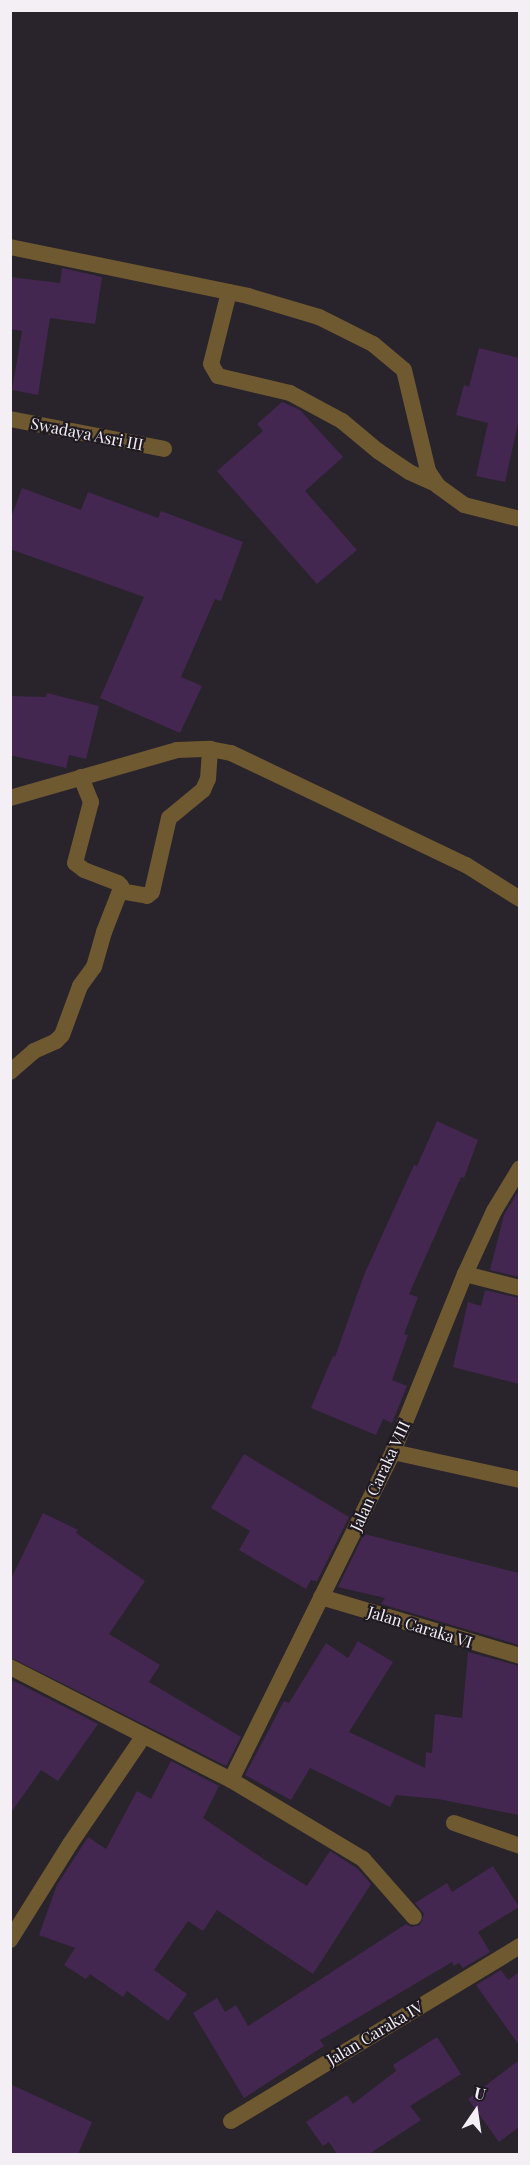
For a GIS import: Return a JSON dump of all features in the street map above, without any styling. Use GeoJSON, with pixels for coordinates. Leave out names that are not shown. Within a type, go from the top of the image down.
{"type":"FeatureCollection","features":[{"type":"Feature","properties":{"kind":"street"},"geometry":{"type":"LineString","coordinates":[[10,247],[229,292],[319,317],[373,344],[404,370],[428,471],[438,486]]}},
{"type":"Feature","properties":{"kind":"street"},"geometry":{"type":"LineString","coordinates":[[229,292],[211,364],[218,376],[290,393],[342,421],[378,451],[409,472],[438,486],[464,505],[519,519]]}},
{"type":"Feature","properties":{"kind":"street","name":"Swadaya Asri III"},"geometry":{"type":"LineString","coordinates":[[10,419],[164,449]]}},
{"type":"Feature","properties":{"kind":"street"},"geometry":{"type":"LineString","coordinates":[[120,891],[147,896],[152,892],[169,818],[203,790],[208,779],[210,749]]}},
{"type":"Feature","properties":{"kind":"street"},"geometry":{"type":"LineString","coordinates":[[10,798],[177,750],[210,749],[231,753],[466,865],[519,899]]}},
{"type":"Feature","properties":{"kind":"street"},"geometry":{"type":"LineString","coordinates":[[10,1072],[34,1051],[56,1041],[62,1035],[80,986],[94,967],[120,891],[121,886],[118,883],[84,870],[75,863],[91,802],[81,777]]}},
{"type":"Feature","properties":{"kind":"street","name":"Jalan Caraka VIII"},"geometry":{"type":"LineString","coordinates":[[231,1780],[393,1452],[465,1274],[494,1211],[519,1168]]}},
{"type":"Feature","properties":{"kind":"street"},"geometry":{"type":"LineString","coordinates":[[465,1274],[519,1288]]}},
{"type":"Feature","properties":{"kind":"street"},"geometry":{"type":"LineString","coordinates":[[393,1452],[519,1480]]}},
{"type":"Feature","properties":{"kind":"street","name":"Jalan Caraka VI"},"geometry":{"type":"LineString","coordinates":[[321,1597],[519,1656]]}},
{"type":"Feature","properties":{"kind":"street"},"geometry":{"type":"LineString","coordinates":[[10,1667],[231,1780],[363,1859],[414,1917]]}},
{"type":"Feature","properties":{"kind":"street"},"geometry":{"type":"LineString","coordinates":[[10,1940],[70,1844],[143,1737]]}},
{"type":"Feature","properties":{"kind":"street"},"geometry":{"type":"LineString","coordinates":[[454,1823],[519,1846]]}},
{"type":"Feature","properties":{"kind":"street","name":"Jalan Caraka IV"},"geometry":{"type":"LineString","coordinates":[[231,2121],[519,1946]]}},
{"type":"Feature","properties":{"kind":"building"},"geometry":{"type":"Polygon","coordinates":[[[62,268],[102,277],[95,324],[50,318],[38,395],[12,390],[22,331],[10,329],[10,277],[60,283],[62,268]]]}},
{"type":"Feature","properties":{"kind":"building"},"geometry":{"type":"Polygon","coordinates":[[[479,348],[519,358],[519,419],[505,482],[476,476],[488,423],[456,415],[464,385],[469,387],[479,348]]]}},
{"type":"Feature","properties":{"kind":"building"},"geometry":{"type":"Polygon","coordinates":[[[282,402],[300,410],[343,457],[305,491],[357,550],[317,584],[217,471],[263,431],[257,424],[282,402]]]}},
{"type":"Feature","properties":{"kind":"building"},"geometry":{"type":"Polygon","coordinates":[[[22,488],[81,510],[88,492],[158,518],[161,511],[243,542],[221,601],[215,599],[181,677],[202,686],[180,733],[100,698],[144,597],[10,549],[10,520],[22,488]]]}},
{"type":"Feature","properties":{"kind":"building"},"geometry":{"type":"Polygon","coordinates":[[[47,693],[99,706],[86,759],[69,755],[66,768],[10,755],[10,696],[46,697],[47,693]]]}},
{"type":"Feature","properties":{"kind":"building"},"geometry":{"type":"Polygon","coordinates":[[[437,1121],[478,1140],[464,1178],[461,1177],[409,1294],[418,1297],[404,1334],[408,1335],[392,1380],[407,1386],[392,1423],[383,1419],[376,1435],[311,1408],[333,1356],[335,1357],[364,1275],[414,1165],[417,1166],[437,1121]]]}},
{"type":"Feature","properties":{"kind":"building"},"geometry":{"type":"Polygon","coordinates":[[[518,1192],[519,1277],[490,1270],[504,1215],[518,1192]]]}},
{"type":"Feature","properties":{"kind":"building"},"geometry":{"type":"Polygon","coordinates":[[[485,1290],[519,1298],[519,1384],[453,1367],[468,1302],[481,1306],[485,1290]]]}},
{"type":"Feature","properties":{"kind":"building"},"geometry":{"type":"Polygon","coordinates":[[[244,1454],[349,1517],[317,1581],[311,1580],[306,1589],[239,1550],[250,1531],[211,1508],[244,1454]]]}},
{"type":"Feature","properties":{"kind":"building"},"geometry":{"type":"Polygon","coordinates":[[[43,1513],[78,1530],[76,1533],[145,1581],[109,1634],[160,1665],[149,1682],[241,1737],[226,1766],[10,1657],[10,1581],[43,1513]]]}},
{"type":"Feature","properties":{"kind":"building"},"geometry":{"type":"Polygon","coordinates":[[[364,1534],[519,1573],[519,1645],[381,1604],[385,1598],[338,1587],[364,1534]]]}},
{"type":"Feature","properties":{"kind":"building"},"geometry":{"type":"Polygon","coordinates":[[[358,1641],[393,1662],[349,1732],[425,1768],[426,1752],[432,1753],[435,1714],[462,1718],[468,1652],[519,1666],[519,1815],[438,1799],[396,1795],[390,1807],[310,1768],[291,1800],[245,1775],[284,1701],[289,1703],[326,1643],[348,1658],[358,1641]]]}},
{"type":"Feature","properties":{"kind":"building"},"geometry":{"type":"Polygon","coordinates":[[[10,1679],[98,1724],[58,1781],[41,1770],[10,1814],[10,1679]]]}},
{"type":"Feature","properties":{"kind":"building"},"geometry":{"type":"Polygon","coordinates":[[[171,1761],[219,1786],[203,1818],[307,1886],[330,1851],[358,1869],[371,1884],[313,1974],[217,1910],[203,1931],[188,1921],[154,1970],[187,1994],[168,2021],[127,1991],[123,1997],[90,1974],[86,1979],[64,1965],[75,1948],[39,1935],[57,1885],[88,1837],[106,1849],[137,1791],[151,1799],[171,1761]]]}},
{"type":"Feature","properties":{"kind":"building"},"geometry":{"type":"Polygon","coordinates":[[[493,1866],[519,1907],[478,1932],[490,1952],[463,1968],[459,1963],[454,1966],[452,1962],[320,2040],[324,2046],[244,2098],[193,2013],[217,1998],[225,2012],[236,2005],[248,2026],[406,1924],[411,1927],[420,1925],[424,1914],[415,1903],[447,1883],[452,1892],[493,1866]]]}},
{"type":"Feature","properties":{"kind":"building"},"geometry":{"type":"Polygon","coordinates":[[[501,1970],[508,1980],[519,1972],[519,2045],[476,1985],[501,1970]]]}},
{"type":"Feature","properties":{"kind":"building"},"geometry":{"type":"Polygon","coordinates":[[[437,2037],[461,2074],[410,2106],[421,2120],[369,2154],[337,2154],[329,2142],[323,2146],[306,2122],[347,2095],[353,2104],[396,2071],[393,2065],[437,2037]]]}},
{"type":"Feature","properties":{"kind":"building"},"geometry":{"type":"Polygon","coordinates":[[[519,2060],[519,2127],[499,2142],[468,2099],[519,2060]]]}},
{"type":"Feature","properties":{"kind":"building"},"geometry":{"type":"Polygon","coordinates":[[[10,2084],[92,2122],[78,2154],[10,2154],[10,2084]]]}}]}
